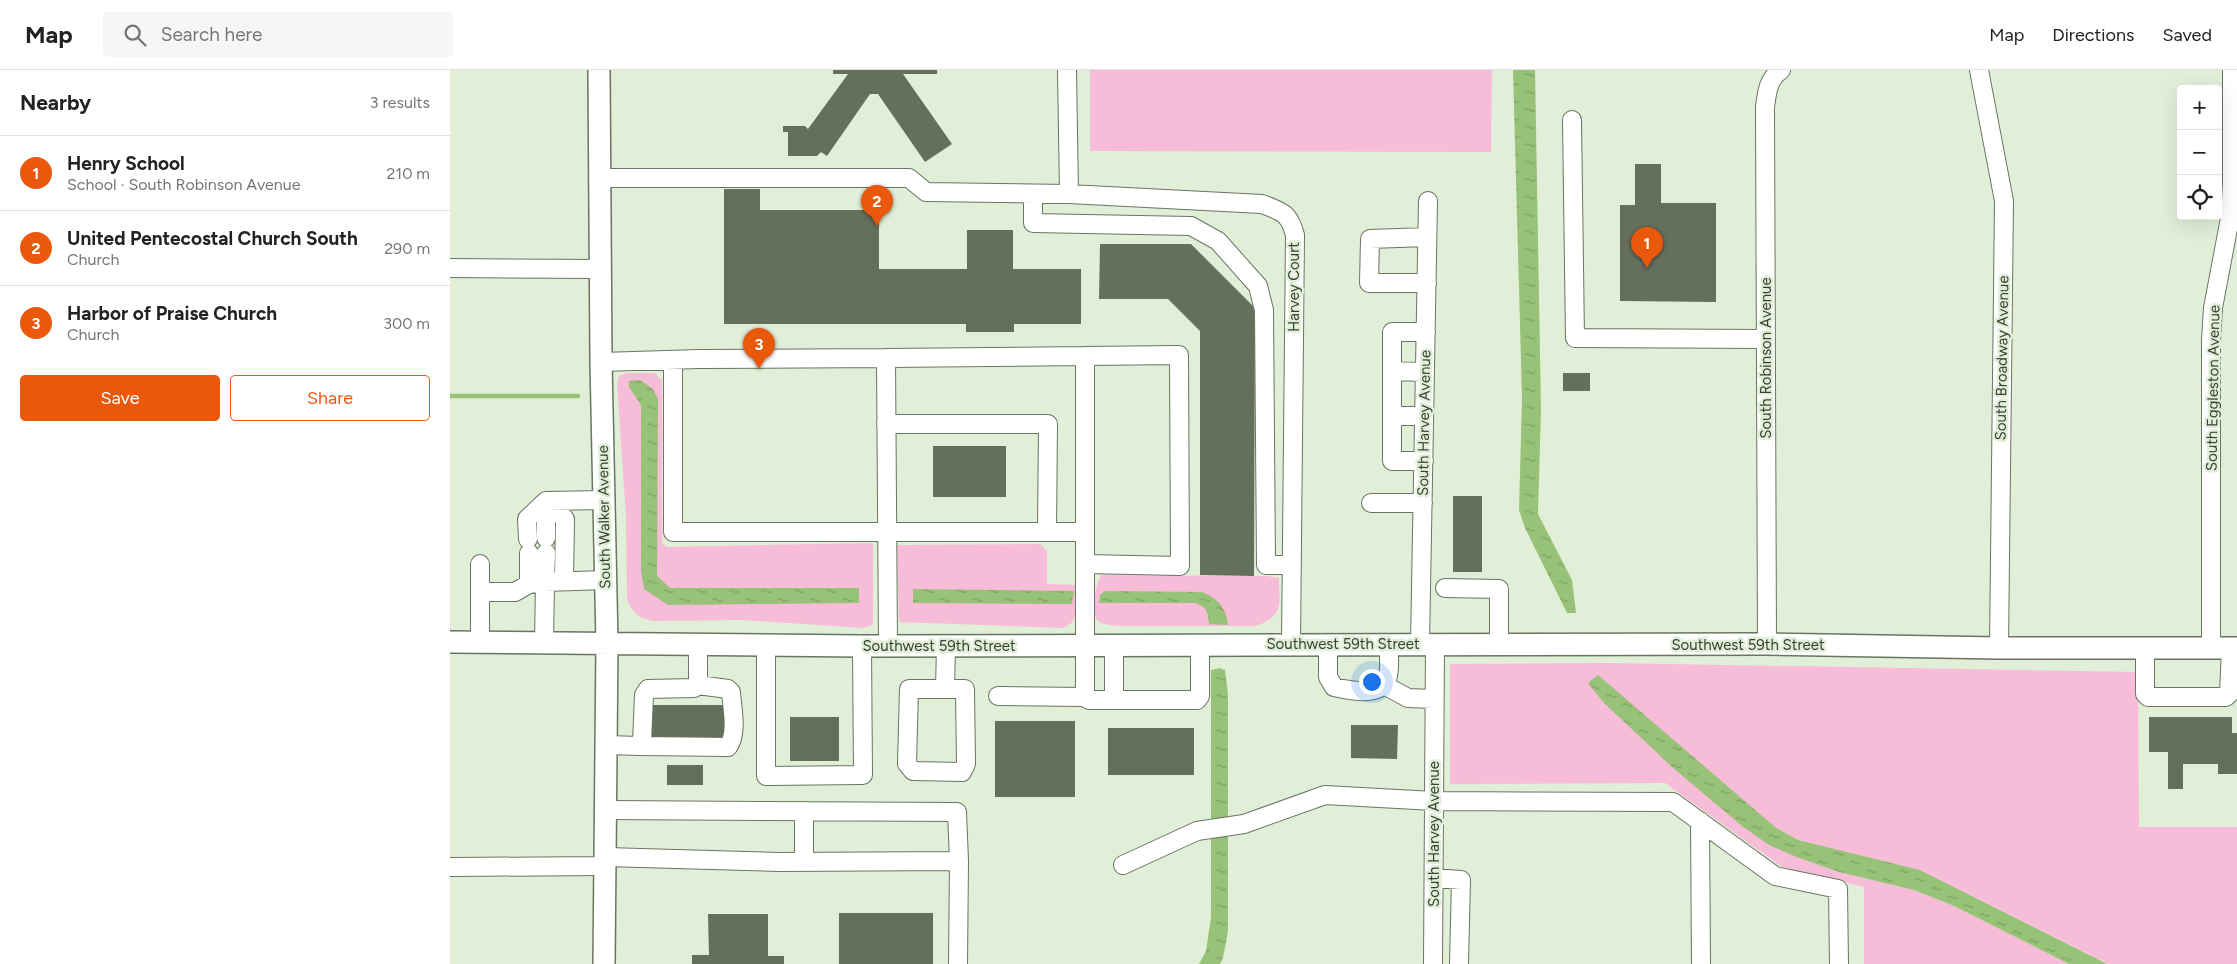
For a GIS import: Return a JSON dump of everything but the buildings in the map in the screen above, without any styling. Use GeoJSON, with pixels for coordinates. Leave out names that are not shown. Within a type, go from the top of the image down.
{"type":"FeatureCollection","features":[{"type":"Feature","properties":{"kind":"main road","name":"South Walker Avenue"},"geometry":{"type":"LineString","coordinates":[[600,70],[601,362],[607,642],[604,964]]}},
{"type":"Feature","properties":{"kind":"main road","name":"Southwest 59th Street"},"geometry":{"type":"LineString","coordinates":[[450,642],[607,642],[862,646],[1767,644],[1999,648],[2227,648]]}},
{"type":"Feature","properties":{"kind":"street"},"geometry":{"type":"LineString","coordinates":[[1067,70],[1069,194]]}},
{"type":"Feature","properties":{"kind":"street","name":"South Broadway Avenue"},"geometry":{"type":"LineString","coordinates":[[1978,70],[2004,200],[1999,648]]}},
{"type":"Feature","properties":{"kind":"street","name":"South Eggleston Avenue"},"geometry":{"type":"LineString","coordinates":[[2145,648],[2145,694],[2148,697],[2226,697],[2229,694],[2211,340],[2213,308],[2230,218],[2232,184],[2232,70]]}},
{"type":"Feature","properties":{"kind":"street","name":"South Robinson Avenue"},"geometry":{"type":"LineString","coordinates":[[1767,644],[1765,107],[1767,89],[1778,72]]}},
{"type":"Feature","properties":{"kind":"street"},"geometry":{"type":"LineString","coordinates":[[1572,120],[1575,338],[1766,339]]}},
{"type":"Feature","properties":{"kind":"street","name":"Harvey Court"},"geometry":{"type":"LineString","coordinates":[[600,178],[909,178],[926,192],[1069,194],[1262,204],[1282,211],[1291,220],[1295,235],[1291,644]]}},
{"type":"Feature","properties":{"kind":"street"},"geometry":{"type":"LineString","coordinates":[[1033,194],[1033,223],[1191,226],[1218,241],[1258,286],[1264,310],[1266,565],[1292,565]]}},
{"type":"Feature","properties":{"kind":"street","name":"South Harvey Avenue"},"geometry":{"type":"LineString","coordinates":[[1428,201],[1423,504],[1427,644],[1434,699],[1433,964]]}},
{"type":"Feature","properties":{"kind":"street"},"geometry":{"type":"LineString","coordinates":[[1427,237],[1370,239],[1369,283],[1427,284]]}},
{"type":"Feature","properties":{"kind":"street"},"geometry":{"type":"LineString","coordinates":[[450,268],[600,269]]}},
{"type":"Feature","properties":{"kind":"street"},"geometry":{"type":"LineString","coordinates":[[1424,461],[1392,461],[1392,332],[1426,332]]}},
{"type":"Feature","properties":{"kind":"street"},"geometry":{"type":"LineString","coordinates":[[601,362],[1179,355],[1180,566],[1086,564]]}},
{"type":"Feature","properties":{"kind":"street"},"geometry":{"type":"LineString","coordinates":[[1085,697],[1086,356]]}},
{"type":"Feature","properties":{"kind":"street"},"geometry":{"type":"LineString","coordinates":[[886,358],[888,646]]}},
{"type":"Feature","properties":{"kind":"street"},"geometry":{"type":"LineString","coordinates":[[673,360],[673,532],[1086,532]]}},
{"type":"Feature","properties":{"kind":"street"},"geometry":{"type":"LineString","coordinates":[[1392,371],[1425,372]]}},
{"type":"Feature","properties":{"kind":"street"},"geometry":{"type":"LineString","coordinates":[[1392,416],[1424,416]]}},
{"type":"Feature","properties":{"kind":"street"},"geometry":{"type":"LineString","coordinates":[[886,424],[1048,424],[1047,532]]}},
{"type":"Feature","properties":{"kind":"street"},"geometry":{"type":"LineString","coordinates":[[546,501],[604,500]]}},
{"type":"Feature","properties":{"kind":"street"},"geometry":{"type":"LineString","coordinates":[[544,642],[537,583],[537,546],[546,501]]}},
{"type":"Feature","properties":{"kind":"street"},"geometry":{"type":"LineString","coordinates":[[546,501],[565,519],[564,581]]}},
{"type":"Feature","properties":{"kind":"street"},"geometry":{"type":"LineString","coordinates":[[1371,503],[1423,504]]}},
{"type":"Feature","properties":{"kind":"street"},"geometry":{"type":"LineString","coordinates":[[480,564],[480,642]]}},
{"type":"Feature","properties":{"kind":"street"},"geometry":{"type":"LineString","coordinates":[[480,592],[515,592],[537,583],[606,580]]}},
{"type":"Feature","properties":{"kind":"street"},"geometry":{"type":"LineString","coordinates":[[1445,588],[1499,589],[1499,644]]}},
{"type":"Feature","properties":{"kind":"street"},"geometry":{"type":"LineString","coordinates":[[698,643],[698,685]]}},
{"type":"Feature","properties":{"kind":"street"},"geometry":{"type":"LineString","coordinates":[[766,644],[766,776],[863,776],[862,646]]}},
{"type":"Feature","properties":{"kind":"street"},"geometry":{"type":"LineString","coordinates":[[1328,644],[1328,677],[1334,687],[1357,691],[1373,690],[1384,685],[1388,678],[1388,644]]}},
{"type":"Feature","properties":{"kind":"street"},"geometry":{"type":"LineString","coordinates":[[1114,645],[1114,700]]}},
{"type":"Feature","properties":{"kind":"street"},"geometry":{"type":"LineString","coordinates":[[998,696],[1085,697],[1089,700],[1197,700],[1200,696],[1200,645]]}},
{"type":"Feature","properties":{"kind":"street"},"geometry":{"type":"LineString","coordinates":[[945,689],[946,646]]}},
{"type":"Feature","properties":{"kind":"street"},"geometry":{"type":"LineString","coordinates":[[607,745],[639,746],[728,747],[731,743],[734,728],[731,692],[728,689],[698,685],[694,688],[648,689],[644,695],[642,743],[639,746]]}},
{"type":"Feature","properties":{"kind":"street"},"geometry":{"type":"LineString","coordinates":[[1384,685],[1408,698],[1434,699]]}},
{"type":"Feature","properties":{"kind":"street"},"geometry":{"type":"LineString","coordinates":[[909,689],[945,689],[965,689],[966,764],[962,772],[913,770],[907,764],[909,689]]}},
{"type":"Feature","properties":{"kind":"street"},"geometry":{"type":"LineString","coordinates":[[1123,865],[1197,831],[1244,824],[1325,795],[1434,801],[1674,802],[1775,876],[1838,888],[1839,964]]}},
{"type":"Feature","properties":{"kind":"street"},"geometry":{"type":"LineString","coordinates":[[606,810],[957,812],[959,861],[958,964]]}},
{"type":"Feature","properties":{"kind":"street"},"geometry":{"type":"LineString","coordinates":[[804,811],[804,862]]}},
{"type":"Feature","properties":{"kind":"street"},"geometry":{"type":"LineString","coordinates":[[1700,821],[1700,964]]}},
{"type":"Feature","properties":{"kind":"street"},"geometry":{"type":"LineString","coordinates":[[450,867],[605,862],[959,861]]}},
{"type":"Feature","properties":{"kind":"street"},"geometry":{"type":"LineString","coordinates":[[1434,878],[1461,880],[1459,964]]}},
{"type":"Feature","properties":{"kind":"shaded area"},"geometry":{"type":"Polygon","coordinates":[[[1090,70],[1492,70],[1491,152],[1090,151],[1090,70]]]}},
{"type":"Feature","properties":{"kind":"shaded area"},"geometry":{"type":"Polygon","coordinates":[[[626,373],[655,373],[662,381],[662,542],[666,547],[870,543],[873,545],[873,625],[863,628],[742,620],[654,621],[640,617],[634,612],[627,599],[626,517],[617,384],[619,376],[626,373]]]}},
{"type":"Feature","properties":{"kind":"shaded area"},"geometry":{"type":"Polygon","coordinates":[[[1040,544],[1047,551],[1047,584],[1078,585],[1078,605],[1073,622],[1063,628],[899,622],[897,545],[1040,544]]]}},
{"type":"Feature","properties":{"kind":"shaded area"},"geometry":{"type":"Polygon","coordinates":[[[1102,575],[1267,576],[1279,578],[1278,608],[1271,618],[1255,626],[1108,625],[1098,621],[1094,605],[1097,584],[1102,575]]]}},
{"type":"Feature","properties":{"kind":"shaded area"},"geometry":{"type":"Polygon","coordinates":[[[1610,663],[2138,672],[2139,827],[2237,827],[2237,964],[2108,964],[1920,870],[1798,840],[1775,827],[1589,683],[1603,702],[1799,858],[1839,872],[1914,890],[1954,906],[2069,964],[1864,964],[1864,887],[1782,867],[1665,783],[1450,784],[1450,664],[1610,663]]]}},
{"type":"Feature","properties":{"kind":"water"},"geometry":{"type":"Polygon","coordinates":[[[1513,70],[1535,70],[1541,410],[1538,514],[1572,580],[1576,613],[1567,613],[1525,528],[1519,510],[1522,398],[1513,70]]]}},
{"type":"Feature","properties":{"kind":"water"},"geometry":{"type":"Polygon","coordinates":[[[640,380],[653,389],[658,399],[657,576],[670,588],[859,588],[859,603],[668,605],[644,589],[641,571],[641,405],[629,387],[629,381],[640,380]]]}},
{"type":"Feature","properties":{"kind":"water"},"geometry":{"type":"Polygon","coordinates":[[[913,589],[1074,591],[1072,604],[913,603],[913,589]]]}},
{"type":"Feature","properties":{"kind":"water"},"geometry":{"type":"Polygon","coordinates":[[[1105,591],[1202,592],[1220,604],[1228,625],[1209,624],[1206,610],[1195,603],[1099,603],[1100,595],[1105,591]]]}},
{"type":"Feature","properties":{"kind":"water"},"geometry":{"type":"Polygon","coordinates":[[[1220,668],[1225,670],[1228,694],[1228,931],[1223,958],[1220,964],[1199,964],[1206,951],[1211,917],[1211,670],[1220,668]]]}},
{"type":"Feature","properties":{"kind":"water"},"geometry":{"type":"Polygon","coordinates":[[[1598,675],[1775,827],[1798,840],[1920,870],[2107,964],[2069,964],[1954,906],[1914,890],[1839,872],[1769,845],[1742,826],[1672,767],[1603,702],[1588,683],[1598,675]]]}},
{"type":"Feature","properties":{"kind":"waterway"},"geometry":{"type":"LineString","coordinates":[[450,396],[578,396]]}},
{"type":"Feature","properties":{"kind":"place","name":"United Pentecostal Church South"},"geometry":{"type":"Point","coordinates":[877,226]}},
{"type":"Feature","properties":{"kind":"place","name":"Henry School"},"geometry":{"type":"Point","coordinates":[1647,268]}},
{"type":"Feature","properties":{"kind":"place","name":"Harbor of Praise Church"},"geometry":{"type":"Point","coordinates":[759,369]}}]}
